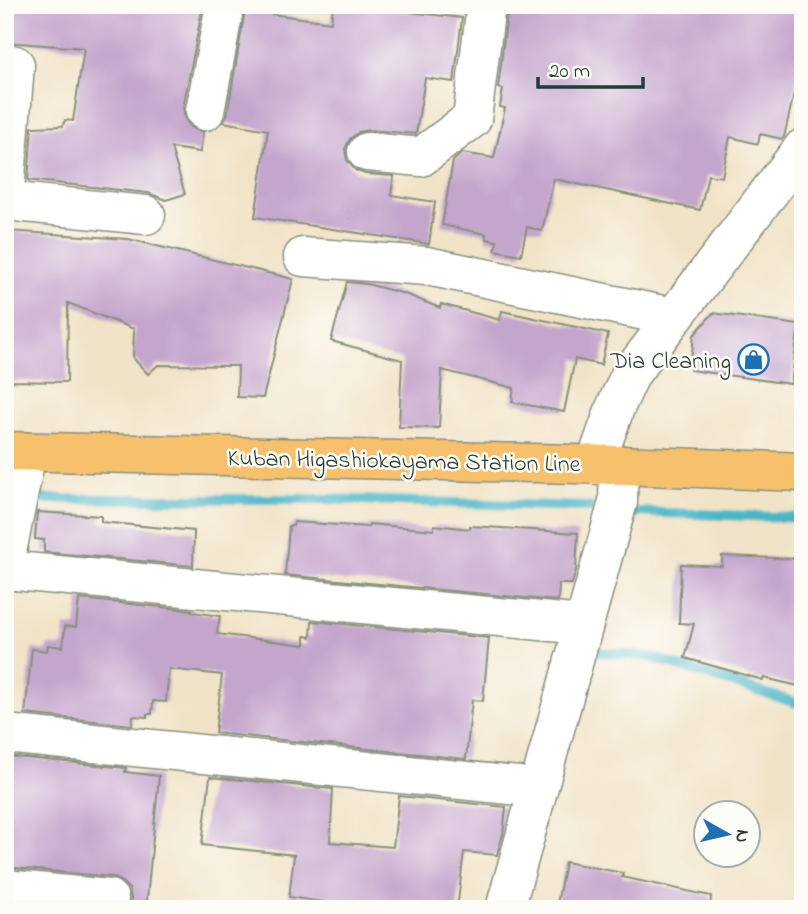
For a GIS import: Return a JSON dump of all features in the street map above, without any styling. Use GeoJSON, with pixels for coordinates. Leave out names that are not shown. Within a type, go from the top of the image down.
{"type":"FeatureCollection","features":[{"type":"Feature","properties":{"kind":"main road","name":"Kuban Higashiokayama Station Line"},"geometry":{"type":"LineString","coordinates":[[16,451],[803,472]]}},
{"type":"Feature","properties":{"kind":"street"},"geometry":{"type":"LineString","coordinates":[[205,111],[225,5]]}},
{"type":"Feature","properties":{"kind":"street"},"geometry":{"type":"LineString","coordinates":[[367,152],[421,157],[472,119],[485,5]]}},
{"type":"Feature","properties":{"kind":"street"},"geometry":{"type":"LineString","coordinates":[[5,63],[15,65],[5,191]]}},
{"type":"Feature","properties":{"kind":"street"},"geometry":{"type":"LineString","coordinates":[[505,909],[618,502],[607,465],[615,408],[631,373],[803,148]]}},
{"type":"Feature","properties":{"kind":"street"},"geometry":{"type":"LineString","coordinates":[[5,201],[146,215]]}},
{"type":"Feature","properties":{"kind":"street"},"geometry":{"type":"LineString","coordinates":[[303,257],[427,266],[673,317]]}},
{"type":"Feature","properties":{"kind":"street"},"geometry":{"type":"LineString","coordinates":[[5,562],[16,451]]}},
{"type":"Feature","properties":{"kind":"street"},"geometry":{"type":"LineString","coordinates":[[5,570],[583,625]]}},
{"type":"Feature","properties":{"kind":"street"},"geometry":{"type":"LineString","coordinates":[[5,734],[538,788]]}},
{"type":"Feature","properties":{"kind":"street"},"geometry":{"type":"LineString","coordinates":[[5,890],[109,899]]}},
{"type":"Feature","properties":{"kind":"building"},"geometry":{"type":"Polygon","coordinates":[[[5,5],[203,5],[183,108],[190,127],[203,132],[200,152],[171,148],[185,194],[166,200],[148,193],[28,180],[32,127],[63,126],[65,120],[73,121],[84,48],[5,42],[5,5]]]}},
{"type":"Feature","properties":{"kind":"building"},"geometry":{"type":"Polygon","coordinates":[[[246,5],[271,9],[270,14],[331,22],[333,5],[382,5],[381,9],[462,18],[454,82],[425,78],[416,134],[369,130],[359,132],[350,139],[345,149],[347,160],[355,170],[365,174],[394,176],[391,195],[435,202],[429,244],[255,217],[268,130],[223,122],[227,115],[246,5]]]}},
{"type":"Feature","properties":{"kind":"building"},"geometry":{"type":"Polygon","coordinates":[[[508,5],[689,5],[704,8],[704,5],[803,5],[803,54],[784,137],[782,139],[760,134],[758,144],[730,137],[722,177],[708,175],[700,210],[554,179],[542,231],[527,227],[521,255],[495,250],[497,241],[486,239],[486,234],[442,225],[453,161],[462,153],[494,158],[505,108],[500,107],[503,89],[498,88],[508,5]]]}},
{"type":"Feature","properties":{"kind":"building"},"geometry":{"type":"Polygon","coordinates":[[[7,231],[128,239],[293,279],[263,398],[237,397],[238,366],[158,365],[148,374],[133,358],[134,329],[68,303],[67,382],[5,381],[7,231]]]}},
{"type":"Feature","properties":{"kind":"building"},"geometry":{"type":"Polygon","coordinates":[[[347,282],[367,284],[405,294],[440,308],[441,304],[500,320],[502,311],[608,334],[601,365],[575,359],[564,412],[512,402],[514,388],[442,370],[439,428],[399,427],[402,360],[331,341],[347,282]]]}},
{"type":"Feature","properties":{"kind":"building"},"geometry":{"type":"Polygon","coordinates":[[[713,313],[799,325],[791,384],[690,370],[694,335],[713,313]]]}},
{"type":"Feature","properties":{"kind":"building"},"geometry":{"type":"Polygon","coordinates":[[[37,512],[101,516],[101,522],[194,531],[193,566],[44,552],[44,540],[35,539],[37,512]]]}},
{"type":"Feature","properties":{"kind":"building"},"geometry":{"type":"Polygon","coordinates":[[[294,522],[368,527],[369,524],[434,530],[434,525],[470,529],[470,526],[578,533],[576,570],[572,584],[559,584],[558,601],[285,575],[289,526],[293,526],[294,522]]]}},
{"type":"Feature","properties":{"kind":"building"},"geometry":{"type":"Polygon","coordinates":[[[722,556],[803,559],[803,687],[764,678],[763,680],[685,658],[694,624],[679,623],[681,564],[722,566],[722,556]]]}},
{"type":"Feature","properties":{"kind":"building"},"geometry":{"type":"Polygon","coordinates":[[[79,599],[192,610],[220,616],[217,634],[305,645],[305,636],[311,637],[312,621],[489,638],[483,701],[472,700],[466,759],[215,733],[222,675],[169,669],[166,702],[153,701],[152,714],[147,714],[147,717],[133,716],[132,725],[25,714],[32,649],[47,651],[48,645],[63,647],[65,626],[76,627],[79,599]]]}},
{"type":"Feature","properties":{"kind":"building"},"geometry":{"type":"Polygon","coordinates":[[[5,756],[126,768],[125,772],[159,776],[146,909],[128,909],[131,900],[129,889],[112,877],[5,867],[5,756]]]}},
{"type":"Feature","properties":{"kind":"building"},"geometry":{"type":"Polygon","coordinates":[[[210,777],[333,789],[330,842],[393,847],[399,796],[506,807],[503,834],[497,855],[464,852],[457,909],[367,909],[289,897],[294,855],[202,845],[210,777]]]}},
{"type":"Feature","properties":{"kind":"building"},"geometry":{"type":"Polygon","coordinates":[[[565,862],[623,873],[622,877],[711,896],[710,909],[556,909],[565,862]]]}},
{"type":"Feature","properties":{"kind":"waterway"},"geometry":{"type":"LineString","coordinates":[[34,499],[326,499],[589,507]]}},
{"type":"Feature","properties":{"kind":"waterway"},"geometry":{"type":"LineString","coordinates":[[637,512],[803,518]]}},
{"type":"Feature","properties":{"kind":"waterway"},"geometry":{"type":"LineString","coordinates":[[593,651],[650,657],[803,705]]}},
{"type":"Feature","properties":{"kind":"place","name":"Dia Cleaning"},"geometry":{"type":"Point","coordinates":[754,360]}}]}
